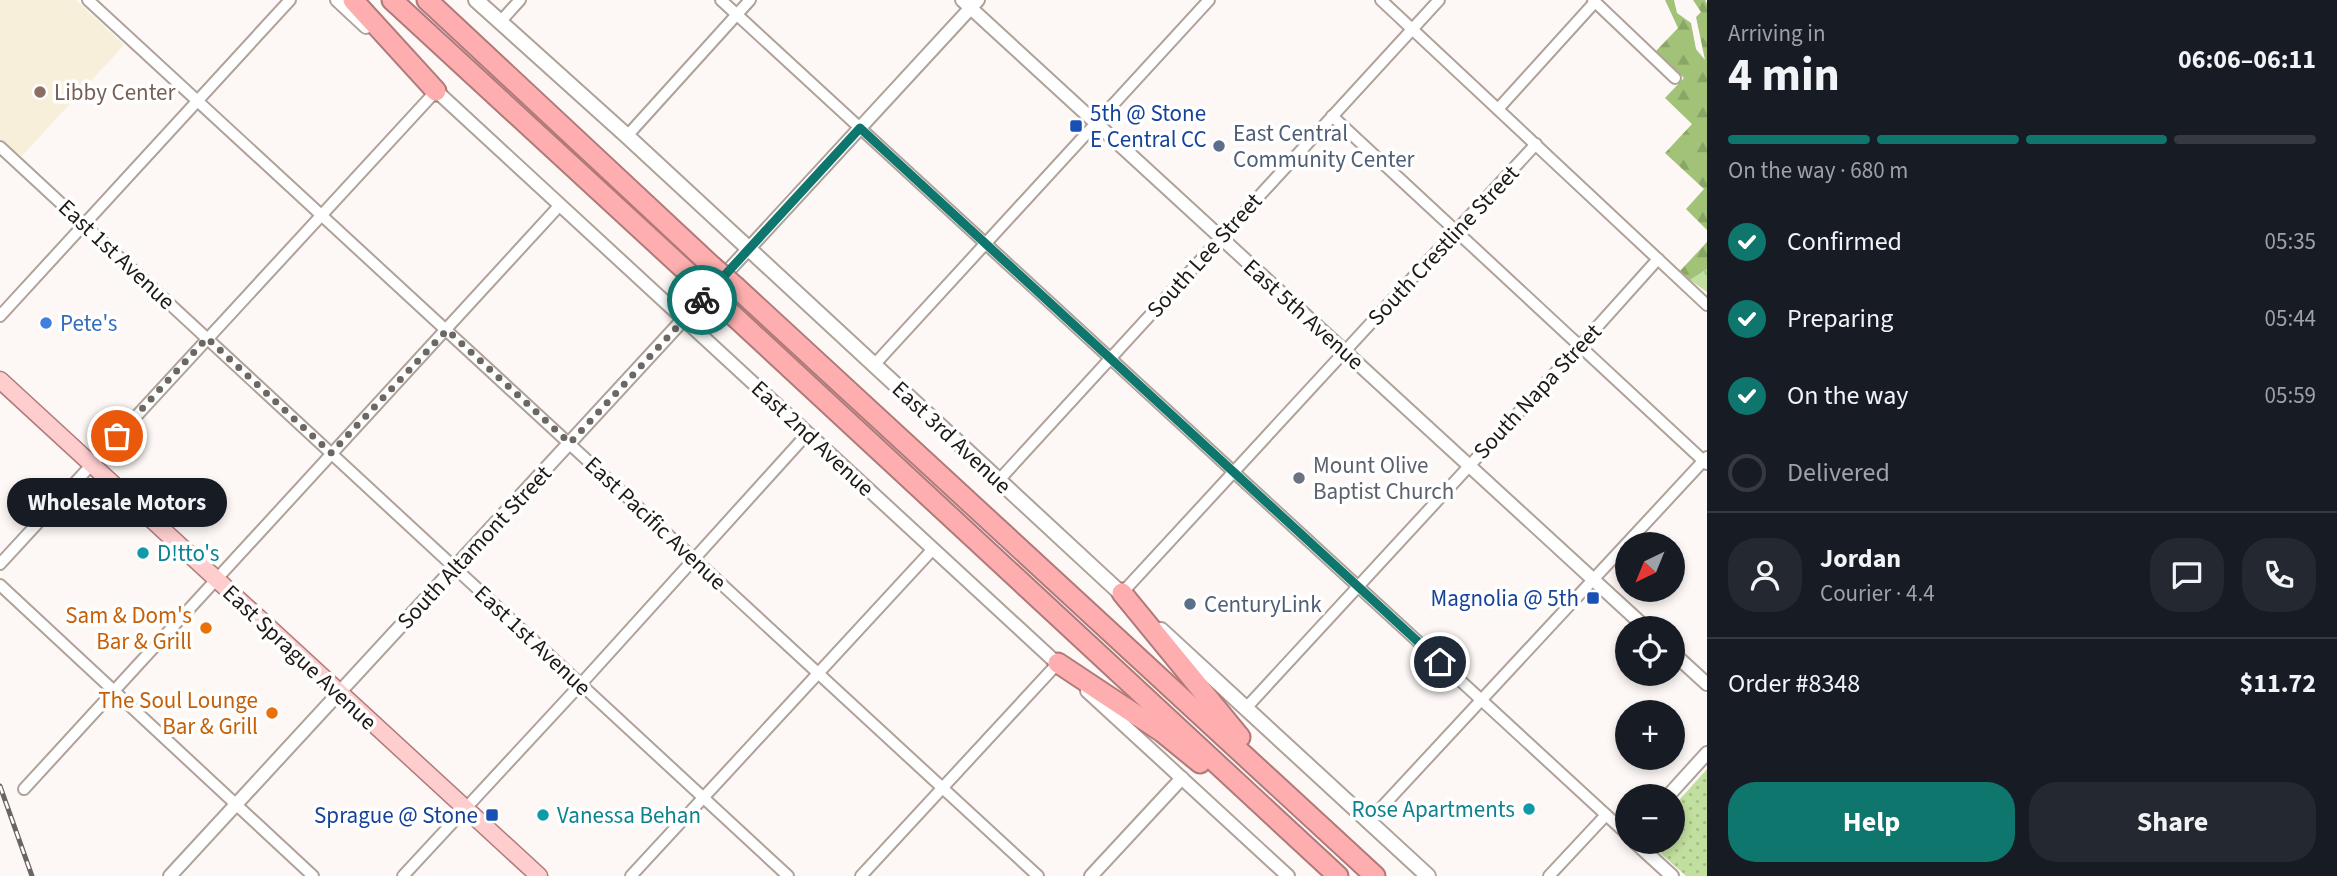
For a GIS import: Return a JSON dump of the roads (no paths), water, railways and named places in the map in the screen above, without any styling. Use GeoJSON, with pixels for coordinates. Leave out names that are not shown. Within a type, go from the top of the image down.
{"type":"FeatureCollection","features":[{"type":"Feature","properties":{"kind":"highway"},"geometry":{"type":"LineString","coordinates":[[354,0],[436,91]]}},
{"type":"Feature","properties":{"kind":"highway"},"geometry":{"type":"LineString","coordinates":[[392,0],[1338,876]]}},
{"type":"Feature","properties":{"kind":"highway"},"geometry":{"type":"LineString","coordinates":[[426,0],[1375,876]]}},
{"type":"Feature","properties":{"kind":"highway"},"geometry":{"type":"LineString","coordinates":[[1122,593],[1283,789]]}},
{"type":"Feature","properties":{"kind":"highway"},"geometry":{"type":"LineString","coordinates":[[1058,663],[1162,732],[1219,778],[1256,799]]}},
{"type":"Feature","properties":{"kind":"main road","name":"East 3rd Avenue"},"geometry":{"type":"LineString","coordinates":[[476,0],[627,136],[747,250],[1428,876]]}},
{"type":"Feature","properties":{"kind":"main road","name":"East Sprague Avenue"},"geometry":{"type":"LineString","coordinates":[[0,380],[539,876]]}},
{"type":"Feature","properties":{"kind":"street","name":"East Pacific Avenue"},"geometry":{"type":"LineString","coordinates":[[88,0],[1038,876]]}},
{"type":"Feature","properties":{"kind":"street"},"geometry":{"type":"LineString","coordinates":[[0,316],[290,0]]}},
{"type":"Feature","properties":{"kind":"street","name":"East 2nd Avenue"},"geometry":{"type":"LineString","coordinates":[[337,0],[1288,876]]}},
{"type":"Feature","properties":{"kind":"street"},"geometry":{"type":"LineString","coordinates":[[500,22],[520,0]]}},
{"type":"Feature","properties":{"kind":"street"},"geometry":{"type":"LineString","coordinates":[[721,0],[1615,823]]}},
{"type":"Feature","properties":{"kind":"street"},"geometry":{"type":"LineString","coordinates":[[627,136],[750,0]]}},
{"type":"Feature","properties":{"kind":"street"},"geometry":{"type":"LineString","coordinates":[[874,365],[1208,0]]}},
{"type":"Feature","properties":{"kind":"street"},"geometry":{"type":"LineString","coordinates":[[1381,0],[1707,305]]}},
{"type":"Feature","properties":{"kind":"street","name":"South Lee Street"},"geometry":{"type":"LineString","coordinates":[[999,480],[1439,0]]}},
{"type":"Feature","properties":{"kind":"street"},"geometry":{"type":"LineString","coordinates":[[1498,109],[1594,1],[1675,78]]}},
{"type":"Feature","properties":{"kind":"street","name":"East 5th Avenue"},"geometry":{"type":"LineString","coordinates":[[970,3],[1095,124],[1633,616]]}},
{"type":"Feature","properties":{"kind":"street","name":"South Altamont Street"},"geometry":{"type":"LineString","coordinates":[[170,876],[860,128],[970,3]]}},
{"type":"Feature","properties":{"kind":"street"},"geometry":{"type":"LineString","coordinates":[[0,564],[436,91]]}},
{"type":"Feature","properties":{"kind":"street"},"geometry":{"type":"LineString","coordinates":[[1332,116],[1579,347],[1706,461],[1368,822]]}},
{"type":"Feature","properties":{"kind":"street","name":"South Crestline Street"},"geometry":{"type":"LineString","coordinates":[[1122,593],[1536,144]]}},
{"type":"Feature","properties":{"kind":"street","name":"East 1st Avenue"},"geometry":{"type":"LineString","coordinates":[[0,147],[788,876]]}},
{"type":"Feature","properties":{"kind":"street"},"geometry":{"type":"LineString","coordinates":[[24,789],[560,205]]}},
{"type":"Feature","properties":{"kind":"street","name":"South Napa Street"},"geometry":{"type":"LineString","coordinates":[[1246,708],[1658,259]]}},
{"type":"Feature","properties":{"kind":"street"},"geometry":{"type":"LineString","coordinates":[[403,876],[808,433]]}},
{"type":"Feature","properties":{"kind":"street"},"geometry":{"type":"LineString","coordinates":[[631,876],[933,549]]}},
{"type":"Feature","properties":{"kind":"street"},"geometry":{"type":"LineString","coordinates":[[0,585],[313,876]]}},
{"type":"Feature","properties":{"kind":"street"},"geometry":{"type":"LineString","coordinates":[[861,876],[1058,663]]}},
{"type":"Feature","properties":{"kind":"street"},"geometry":{"type":"LineString","coordinates":[[1685,664],[1707,684]]}},
{"type":"Feature","properties":{"kind":"street"},"geometry":{"type":"LineString","coordinates":[[1679,784],[1707,753]]}},
{"type":"Feature","properties":{"kind":"street"},"geometry":{"type":"LineString","coordinates":[[1091,876],[1182,778]]}},
{"type":"Feature","properties":{"kind":"street"},"geometry":{"type":"LineString","coordinates":[[1549,876],[1606,815]]}},
{"type":"Feature","properties":{"kind":"street"},"geometry":{"type":"LineString","coordinates":[[1648,854],[1672,876]]}},
{"type":"Feature","properties":{"kind":"railway"},"geometry":{"type":"LineString","coordinates":[[0,786],[32,876]]}},
{"type":"Feature","properties":{"kind":"place","name":"Libby Center"},"geometry":{"type":"Point","coordinates":[40,92]}},
{"type":"Feature","properties":{"kind":"place","name":"5th @ Stone E Central CC"},"geometry":{"type":"Point","coordinates":[1076,126]}},
{"type":"Feature","properties":{"kind":"place","name":"East Central Community Center"},"geometry":{"type":"Point","coordinates":[1219,146]}},
{"type":"Feature","properties":{"kind":"place","name":"Pete's"},"geometry":{"type":"Point","coordinates":[46,323]}},
{"type":"Feature","properties":{"kind":"place","name":"Wholesale Motors"},"geometry":{"type":"Point","coordinates":[117,436]}},
{"type":"Feature","properties":{"kind":"place","name":"Mount Olive Baptist Church"},"geometry":{"type":"Point","coordinates":[1299,478]}},
{"type":"Feature","properties":{"kind":"place","name":"D!tto's"},"geometry":{"type":"Point","coordinates":[143,553]}},
{"type":"Feature","properties":{"kind":"place","name":"Magnolia @ 5th"},"geometry":{"type":"Point","coordinates":[1593,598]}},
{"type":"Feature","properties":{"kind":"place","name":"CenturyLink"},"geometry":{"type":"Point","coordinates":[1190,604]}},
{"type":"Feature","properties":{"kind":"place","name":"Sam & Dom's Bar & Grill"},"geometry":{"type":"Point","coordinates":[206,628]}},
{"type":"Feature","properties":{"kind":"place","name":"The Soul Lounge Bar & Grill"},"geometry":{"type":"Point","coordinates":[272,713]}},
{"type":"Feature","properties":{"kind":"place","name":"Rose Apartments"},"geometry":{"type":"Point","coordinates":[1529,809]}},
{"type":"Feature","properties":{"kind":"place","name":"Sprague @ Stone"},"geometry":{"type":"Point","coordinates":[492,815]}},
{"type":"Feature","properties":{"kind":"place","name":"Vanessa Behan"},"geometry":{"type":"Point","coordinates":[543,815]}}]}
